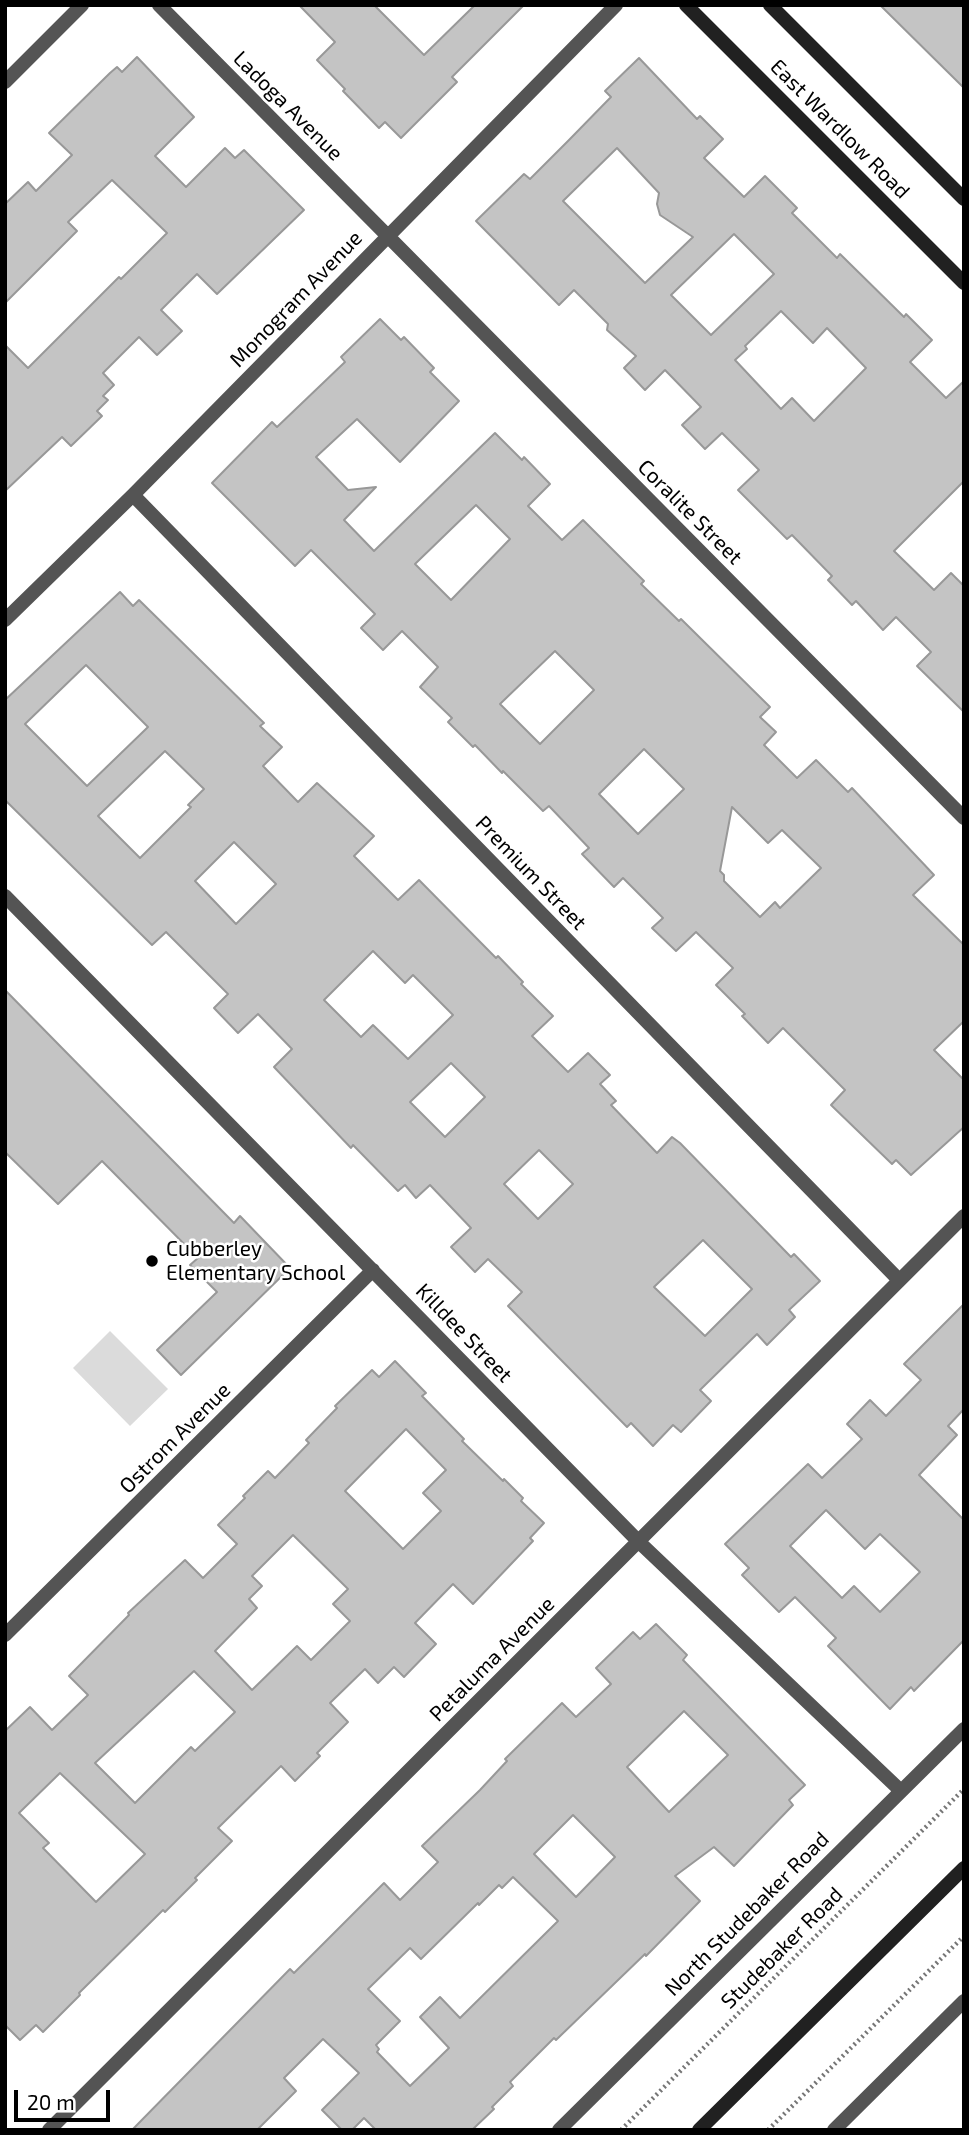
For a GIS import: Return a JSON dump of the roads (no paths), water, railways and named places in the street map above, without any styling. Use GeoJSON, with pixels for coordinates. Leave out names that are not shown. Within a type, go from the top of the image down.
{"type":"FeatureCollection","features":[{"type":"Feature","properties":{"kind":"main road","name":"East Wardlow Road"},"geometry":{"type":"LineString","coordinates":[[686,5],[964,283]]}},
{"type":"Feature","properties":{"kind":"main road","name":"East Wardlow Road"},"geometry":{"type":"LineString","coordinates":[[770,5],[964,199]]}},
{"type":"Feature","properties":{"kind":"main road"},"geometry":{"type":"LineString","coordinates":[[699,2130],[964,1868]]}},
{"type":"Feature","properties":{"kind":"street"},"geometry":{"type":"LineString","coordinates":[[5,82],[82,5]]}},
{"type":"Feature","properties":{"kind":"street","name":"Ladoga Avenue"},"geometry":{"type":"LineString","coordinates":[[159,5],[387,236]]}},
{"type":"Feature","properties":{"kind":"street","name":"Monogram Avenue"},"geometry":{"type":"LineString","coordinates":[[5,620],[133,495],[616,5]]}},
{"type":"Feature","properties":{"kind":"street","name":"Coralite Street"},"geometry":{"type":"LineString","coordinates":[[387,236],[964,818]]}},
{"type":"Feature","properties":{"kind":"street","name":"Premium Street"},"geometry":{"type":"LineString","coordinates":[[133,495],[899,1280]]}},
{"type":"Feature","properties":{"kind":"street","name":"Killdee Street"},"geometry":{"type":"LineString","coordinates":[[5,896],[639,1542],[901,1791]]}},
{"type":"Feature","properties":{"kind":"street","name":"Petaluma Avenue"},"geometry":{"type":"LineString","coordinates":[[49,2130],[964,1216]]}},
{"type":"Feature","properties":{"kind":"street","name":"Ostrom Avenue"},"geometry":{"type":"LineString","coordinates":[[5,1635],[373,1270]]}},
{"type":"Feature","properties":{"kind":"street","name":"North Studebaker Road"},"geometry":{"type":"LineString","coordinates":[[559,2130],[964,1729]]}},
{"type":"Feature","properties":{"kind":"street"},"geometry":{"type":"LineString","coordinates":[[834,2130],[964,2001]]}},
{"type":"Feature","properties":{"kind":"place","name":"Cubberley Elementary School"},"geometry":{"type":"Point","coordinates":[152,1261]}}]}
